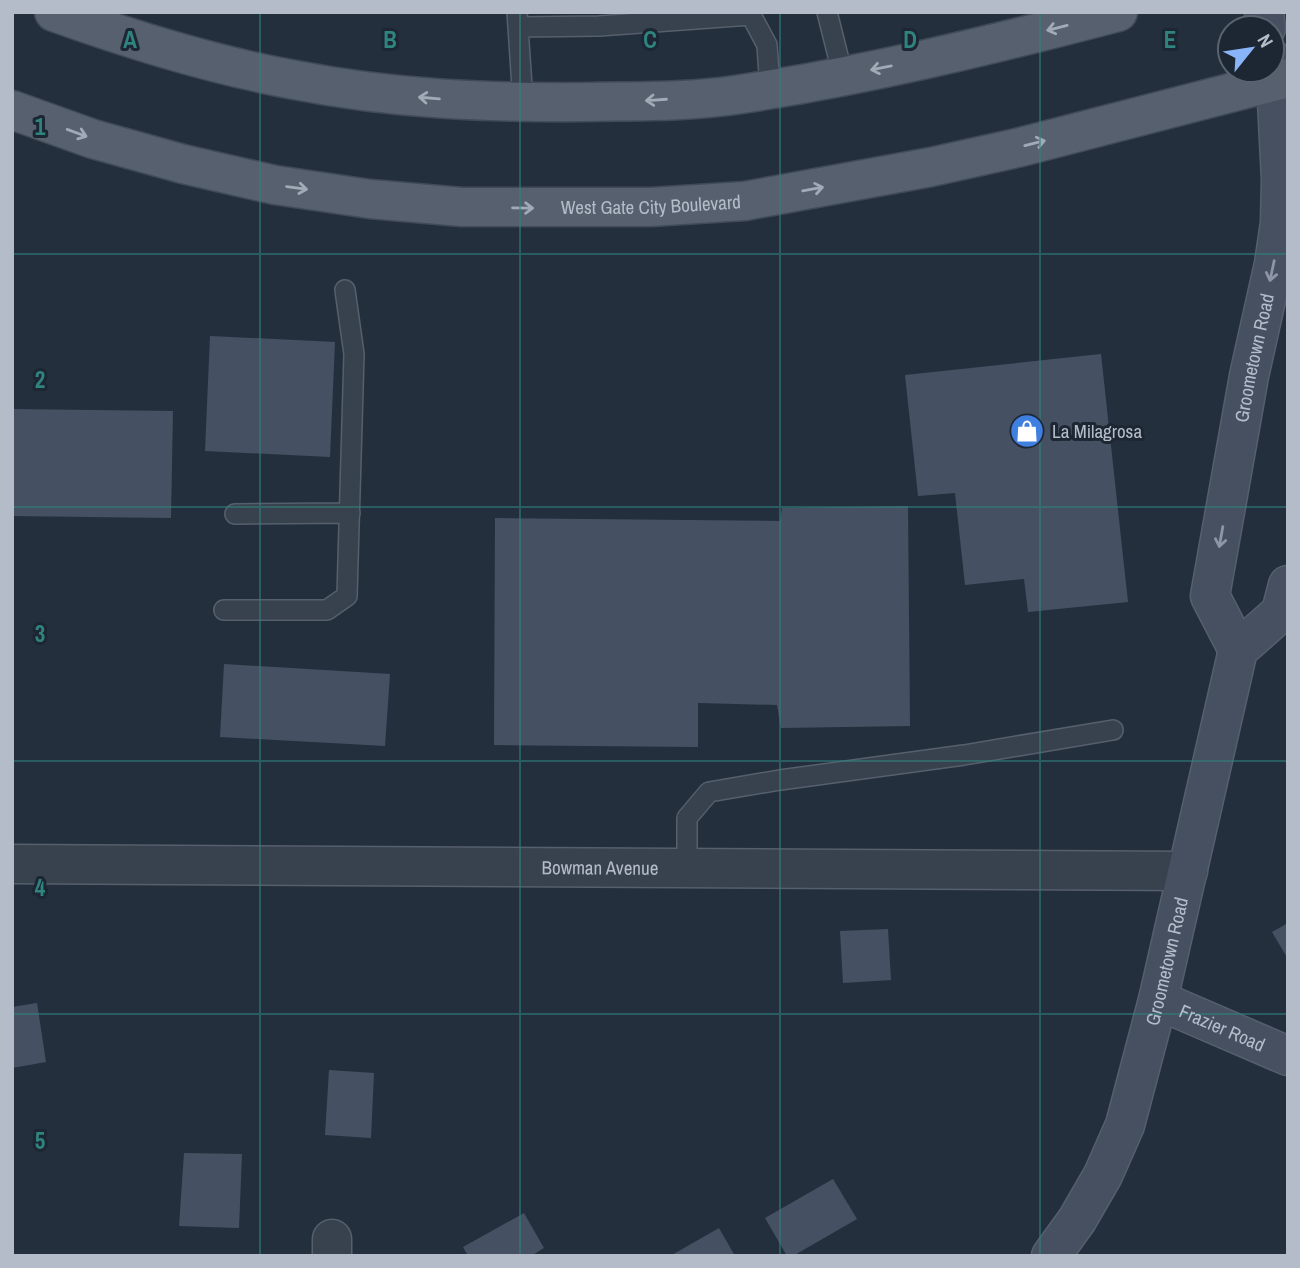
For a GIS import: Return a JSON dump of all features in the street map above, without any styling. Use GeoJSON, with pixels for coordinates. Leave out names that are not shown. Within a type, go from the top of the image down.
{"type":"FeatureCollection","features":[{"type":"Feature","properties":{"kind":"main road"},"geometry":{"type":"LineString","coordinates":[[54,12],[125,37],[209,61],[295,80],[394,95],[523,102],[645,101],[732,95],[843,76],[996,44],[1118,12]]}},
{"type":"Feature","properties":{"kind":"main road","name":"West Gate City Boulevard"},"geometry":{"type":"LineString","coordinates":[[12,110],[93,139],[183,164],[275,185],[370,199],[462,207],[559,209],[745,201],[931,167],[1021,147],[1241,84]]}},
{"type":"Feature","properties":{"kind":"main road","name":"Groometown Road"},"geometry":{"type":"LineString","coordinates":[[1051,1256],[1077,1220],[1103,1175],[1125,1125],[1158,1000],[1238,650],[1210,596],[1249,376],[1274,264],[1280,223],[1279,84]]}},
{"type":"Feature","properties":{"kind":"main road"},"geometry":{"type":"LineString","coordinates":[[1238,650],[1282,612],[1288,585]]}},
{"type":"Feature","properties":{"kind":"main road","name":"Frazier Road"},"geometry":{"type":"LineString","coordinates":[[1158,1000],[1288,1056]]}},
{"type":"Feature","properties":{"kind":"street","name":"Bowman Avenue"},"geometry":{"type":"LineString","coordinates":[[12,864],[1188,871]]}},
{"type":"Feature","properties":{"kind":"lane"},"geometry":{"type":"LineString","coordinates":[[827,12],[843,76]]}},
{"type":"Feature","properties":{"kind":"lane"},"geometry":{"type":"LineString","coordinates":[[523,102],[517,20],[599,26],[751,15],[767,45],[770,89]]}},
{"type":"Feature","properties":{"kind":"lane"},"geometry":{"type":"LineString","coordinates":[[224,610],[327,610],[348,596],[354,354],[345,290]]}},
{"type":"Feature","properties":{"kind":"lane"},"geometry":{"type":"LineString","coordinates":[[235,514],[350,513]]}},
{"type":"Feature","properties":{"kind":"lane"},"geometry":{"type":"LineString","coordinates":[[687,869],[687,818],[709,792],[964,755],[1113,730]]}},
{"type":"Feature","properties":{"kind":"building"},"geometry":{"type":"Polygon","coordinates":[[[210,336],[335,342],[330,457],[205,451],[210,336]]]}},
{"type":"Feature","properties":{"kind":"building"},"geometry":{"type":"Polygon","coordinates":[[[1101,354],[1128,602],[1028,612],[1024,579],[965,585],[955,493],[918,496],[905,375],[1101,354]]]}},
{"type":"Feature","properties":{"kind":"building"},"geometry":{"type":"Polygon","coordinates":[[[12,409],[173,411],[171,518],[12,516],[12,409]]]}},
{"type":"Feature","properties":{"kind":"building"},"geometry":{"type":"Polygon","coordinates":[[[908,506],[910,726],[781,728],[777,705],[698,703],[698,747],[494,745],[495,518],[780,521],[782,508],[908,506]]]}},
{"type":"Feature","properties":{"kind":"building"},"geometry":{"type":"Polygon","coordinates":[[[224,664],[390,674],[385,746],[220,737],[224,664]]]}},
{"type":"Feature","properties":{"kind":"building"},"geometry":{"type":"Polygon","coordinates":[[[1288,923],[1288,959],[1272,932],[1288,923]]]}},
{"type":"Feature","properties":{"kind":"building"},"geometry":{"type":"Polygon","coordinates":[[[888,929],[891,980],[843,983],[840,931],[888,929]]]}},
{"type":"Feature","properties":{"kind":"building"},"geometry":{"type":"Polygon","coordinates":[[[37,1003],[46,1062],[12,1068],[12,1007],[37,1003]]]}},
{"type":"Feature","properties":{"kind":"building"},"geometry":{"type":"Polygon","coordinates":[[[329,1070],[374,1073],[371,1138],[325,1135],[329,1070]]]}},
{"type":"Feature","properties":{"kind":"building"},"geometry":{"type":"Polygon","coordinates":[[[184,1153],[242,1154],[239,1228],[179,1226],[184,1153]]]}},
{"type":"Feature","properties":{"kind":"building"},"geometry":{"type":"Polygon","coordinates":[[[833,1179],[857,1219],[793,1256],[787,1256],[765,1218],[833,1179]]]}},
{"type":"Feature","properties":{"kind":"building"},"geometry":{"type":"Polygon","coordinates":[[[524,1213],[544,1248],[531,1256],[468,1256],[463,1247],[524,1213]]]}},
{"type":"Feature","properties":{"kind":"building"},"geometry":{"type":"Polygon","coordinates":[[[719,1228],[735,1256],[670,1256],[719,1228]]]}},
{"type":"Feature","properties":{"kind":"place","name":"La Milagrosa"},"geometry":{"type":"Point","coordinates":[1027,431]}}]}
